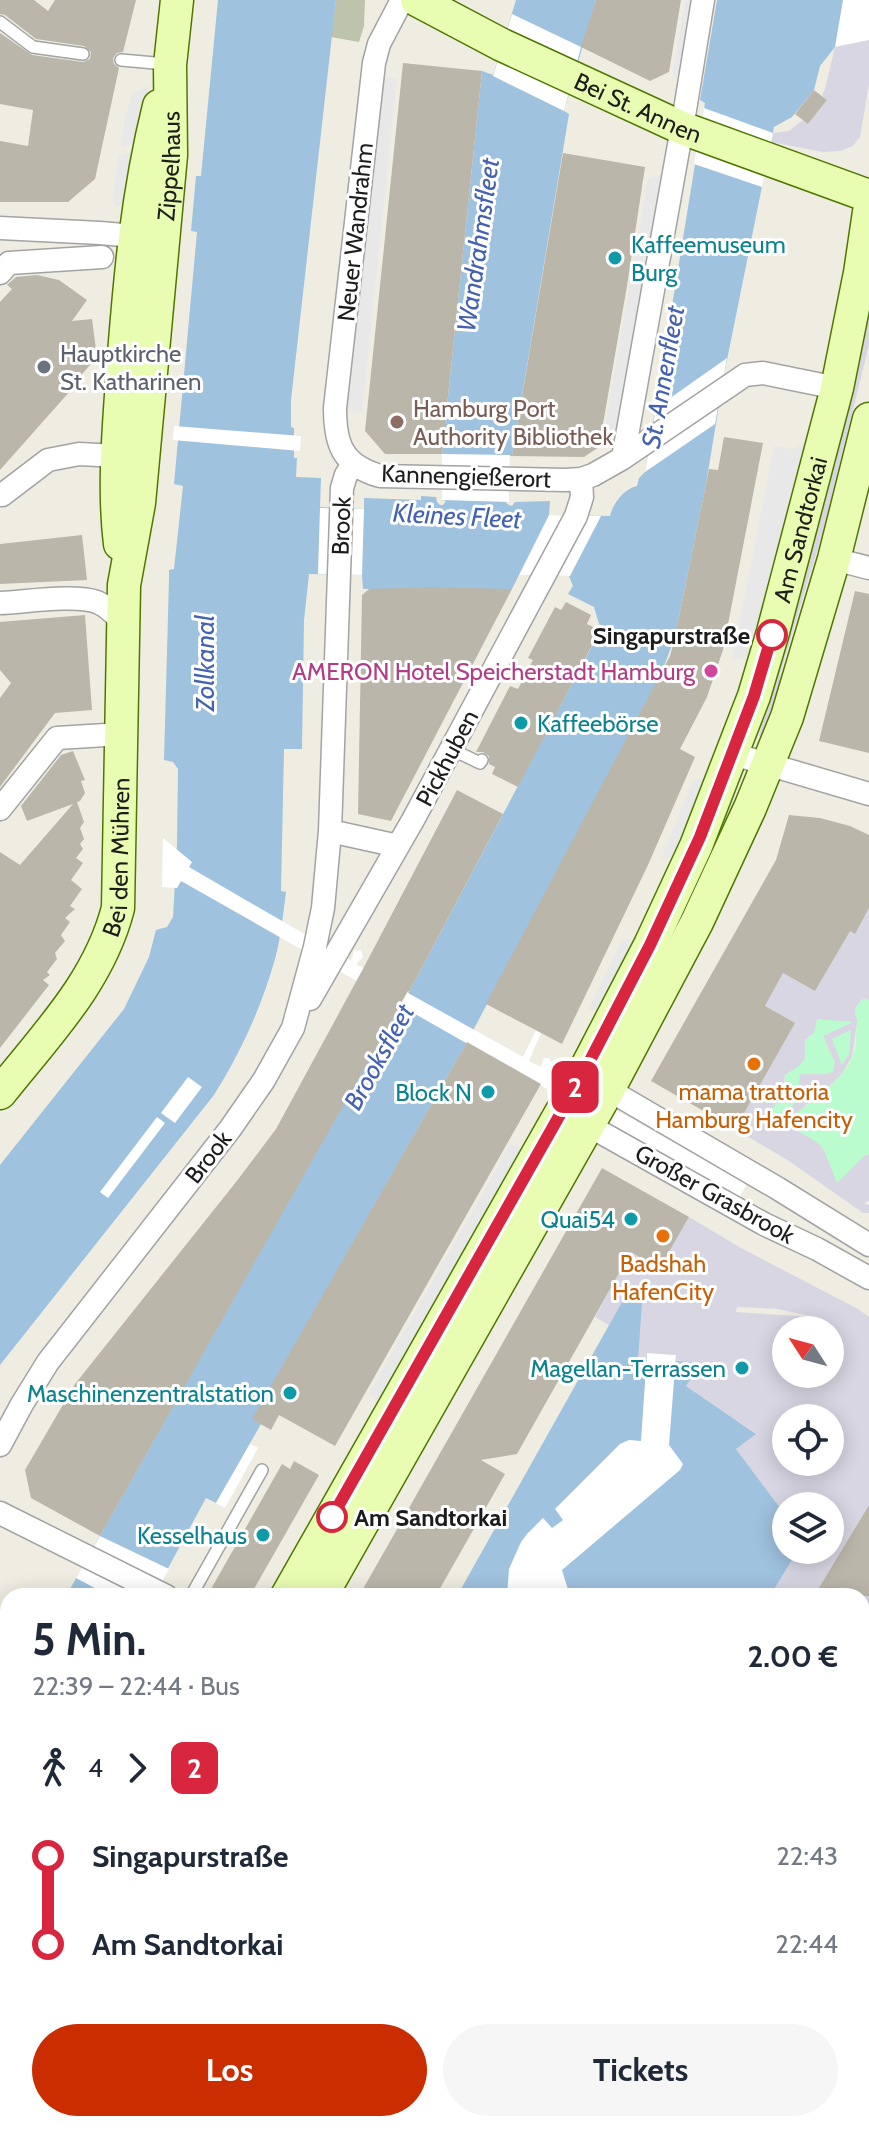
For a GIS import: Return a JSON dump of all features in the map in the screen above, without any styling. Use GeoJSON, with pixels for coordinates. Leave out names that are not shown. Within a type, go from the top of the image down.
{"type":"FeatureCollection","features":[{"type":"Feature","properties":{"kind":"main road","name":"Zippelhaus"},"geometry":{"type":"LineString","coordinates":[[124,585],[139,503],[171,155],[170,65],[177,0]]}},
{"type":"Feature","properties":{"kind":"main road","name":"Bei St. Annen"},"geometry":{"type":"LineString","coordinates":[[415,0],[502,45],[691,132],[869,196]]}},
{"type":"Feature","properties":{"kind":"main road","name":"Zippelhaus"},"geometry":{"type":"LineString","coordinates":[[124,585],[116,510],[134,236],[144,170],[170,65]]}},
{"type":"Feature","properties":{"kind":"main road","name":"Am Sandtorkai"},"geometry":{"type":"LineString","coordinates":[[596,1082],[650,945],[700,837],[754,696],[837,388],[869,212]]}},
{"type":"Feature","properties":{"kind":"main road","name":"Am Sandtorkai"},"geometry":{"type":"LineString","coordinates":[[292,1588],[596,1082],[678,960],[750,808],[787,717],[834,559],[869,419]]}},
{"type":"Feature","properties":{"kind":"main road","name":"Bei den Mühren"},"geometry":{"type":"LineString","coordinates":[[0,1093],[75,1000],[92,973],[113,928],[120,889],[124,585]]}},
{"type":"Feature","properties":{"kind":"main road","name":"Am Sandtorkai"},"geometry":{"type":"LineString","coordinates":[[325,1588],[575,1118]]}},
{"type":"Feature","properties":{"kind":"street","name":"Neuer Wandrahm"},"geometry":{"type":"LineString","coordinates":[[353,464],[343,453],[337,436],[336,401],[374,63],[379,44],[415,0]]}},
{"type":"Feature","properties":{"kind":"street"},"geometry":{"type":"LineString","coordinates":[[623,458],[691,132],[703,0]]}},
{"type":"Feature","properties":{"kind":"street"},"geometry":{"type":"LineString","coordinates":[[0,228],[134,236],[152,247],[160,266]]}},
{"type":"Feature","properties":{"kind":"street"},"geometry":{"type":"LineString","coordinates":[[3,261],[102,257]]}},
{"type":"Feature","properties":{"kind":"street"},"geometry":{"type":"LineString","coordinates":[[581,479],[623,458],[738,379],[757,373],[837,388]]}},
{"type":"Feature","properties":{"kind":"street"},"geometry":{"type":"LineString","coordinates":[[2,495],[48,460],[79,454],[118,456]]}},
{"type":"Feature","properties":{"kind":"street","name":"Kannengießerort"},"geometry":{"type":"LineString","coordinates":[[353,464],[380,476],[581,479]]}},
{"type":"Feature","properties":{"kind":"street","name":"Brook"},"geometry":{"type":"LineString","coordinates":[[0,1445],[48,1362],[239,1117],[293,1028],[323,908],[330,831],[341,508],[344,482],[353,464]]}},
{"type":"Feature","properties":{"kind":"street","name":"Pickhuben"},"geometry":{"type":"LineString","coordinates":[[293,1028],[398,846],[576,516],[582,497],[581,479]]}},
{"type":"Feature","properties":{"kind":"street"},"geometry":{"type":"LineString","coordinates":[[834,559],[869,568]]}},
{"type":"Feature","properties":{"kind":"street"},"geometry":{"type":"LineString","coordinates":[[0,603],[79,599],[96,602],[122,622]]}},
{"type":"Feature","properties":{"kind":"street"},"geometry":{"type":"LineString","coordinates":[[0,809],[57,738],[122,734]]}},
{"type":"Feature","properties":{"kind":"street"},"geometry":{"type":"LineString","coordinates":[[733,754],[869,794]]}},
{"type":"Feature","properties":{"kind":"street"},"geometry":{"type":"LineString","coordinates":[[330,831],[398,846]]}},
{"type":"Feature","properties":{"kind":"street","name":"Großer Grasbrook"},"geometry":{"type":"LineString","coordinates":[[596,1082],[869,1245]]}},
{"type":"Feature","properties":{"kind":"street","name":"Großer Grasbrook"},"geometry":{"type":"LineString","coordinates":[[575,1118],[764,1224],[869,1278]]}},
{"type":"Feature","properties":{"kind":"street"},"geometry":{"type":"LineString","coordinates":[[0,1513],[149,1588]]}},
{"type":"Feature","properties":{"kind":"lane"},"geometry":{"type":"LineString","coordinates":[[0,22],[33,47],[83,54]]}},
{"type":"Feature","properties":{"kind":"lane"},"geometry":{"type":"LineString","coordinates":[[121,60],[170,65]]}},
{"type":"Feature","properties":{"kind":"lane"},"geometry":{"type":"LineString","coordinates":[[451,749],[480,763],[482,760]]}},
{"type":"Feature","properties":{"kind":"lane"},"geometry":{"type":"LineString","coordinates":[[196,1588],[262,1470]]}},
{"type":"Feature","properties":{"kind":"shaded area"},"geometry":{"type":"Polygon","coordinates":[[[336,0],[365,0],[364,26],[359,42],[331,37],[336,0]]]}},
{"type":"Feature","properties":{"kind":"shaded area"},"geometry":{"type":"Polygon","coordinates":[[[685,0],[694,0],[680,77],[672,76],[685,0]]]}},
{"type":"Feature","properties":{"kind":"shaded area"},"geometry":{"type":"Polygon","coordinates":[[[869,40],[869,84],[860,137],[853,146],[823,152],[771,142],[773,133],[789,131],[803,120],[808,124],[827,100],[822,95],[835,47],[869,40]]]}},
{"type":"Feature","properties":{"kind":"shaded area"},"geometry":{"type":"Polygon","coordinates":[[[380,77],[397,79],[362,412],[345,410],[380,77]]]}},
{"type":"Feature","properties":{"kind":"shaded area"},"geometry":{"type":"Polygon","coordinates":[[[149,85],[137,141],[124,147],[120,142],[131,95],[149,85]]]}},
{"type":"Feature","properties":{"kind":"shaded area"},"geometry":{"type":"Polygon","coordinates":[[[134,151],[129,201],[116,207],[112,201],[119,156],[134,151]]]}},
{"type":"Feature","properties":{"kind":"shaded area"},"geometry":{"type":"Polygon","coordinates":[[[664,173],[619,431],[603,438],[648,178],[664,173]]]}},
{"type":"Feature","properties":{"kind":"shaded area"},"geometry":{"type":"Polygon","coordinates":[[[869,292],[869,345],[823,531],[780,674],[781,686],[767,739],[759,736],[837,454],[863,342],[869,292]]]}},
{"type":"Feature","properties":{"kind":"shaded area"},"geometry":{"type":"Polygon","coordinates":[[[808,437],[752,655],[732,661],[774,446],[792,449],[808,437]]]}},
{"type":"Feature","properties":{"kind":"shaded area"},"geometry":{"type":"Polygon","coordinates":[[[713,776],[681,855],[661,859],[693,780],[713,776]]]}},
{"type":"Feature","properties":{"kind":"shaded area"},"geometry":{"type":"Polygon","coordinates":[[[775,897],[855,933],[869,908],[869,1000],[862,999],[856,1007],[852,1057],[835,1081],[785,1123],[818,1143],[824,1150],[837,1183],[869,1154],[869,1200],[864,1204],[869,1205],[869,1213],[863,1213],[789,1161],[735,1129],[765,1006],[783,973],[815,991],[835,956],[775,897]],[[817,1019],[814,1033],[805,1040],[805,1059],[785,1075],[783,1098],[762,1118],[771,1124],[797,1101],[800,1074],[827,1074],[833,1071],[835,1063],[823,1036],[853,1022],[817,1019]],[[851,1030],[832,1039],[842,1065],[849,1054],[851,1030]]]}},
{"type":"Feature","properties":{"kind":"shaded area"},"geometry":{"type":"Polygon","coordinates":[[[622,940],[641,940],[607,1010],[588,1010],[622,940]]]}},
{"type":"Feature","properties":{"kind":"shaded area"},"geometry":{"type":"Polygon","coordinates":[[[511,1143],[525,1151],[383,1403],[368,1395],[511,1143]]]}},
{"type":"Feature","properties":{"kind":"shaded area"},"geometry":{"type":"Polygon","coordinates":[[[689,1217],[869,1317],[869,1505],[844,1546],[844,1492],[772,1492],[772,1497],[736,1449],[755,1433],[686,1386],[700,1363],[676,1361],[676,1355],[647,1353],[647,1359],[637,1359],[622,1302],[609,1325],[595,1317],[618,1275],[618,1245],[659,1268],[689,1217]]]}},
{"type":"Feature","properties":{"kind":"shaded area"},"geometry":{"type":"Polygon","coordinates":[[[789,1564],[833,1564],[819,1588],[775,1588],[789,1564]]]}},
{"type":"Feature","properties":{"kind":"green space"},"geometry":{"type":"Polygon","coordinates":[[[862,999],[869,1000],[869,1154],[837,1184],[819,1146],[784,1123],[822,1093],[848,1066],[855,1047],[856,1007],[862,999]]]}},
{"type":"Feature","properties":{"kind":"green space"},"geometry":{"type":"Polygon","coordinates":[[[817,1018],[855,1022],[823,1036],[835,1063],[833,1071],[827,1074],[801,1074],[797,1101],[770,1124],[761,1118],[783,1098],[785,1075],[801,1061],[805,1040],[812,1036],[817,1018]]]}},
{"type":"Feature","properties":{"kind":"green space"},"geometry":{"type":"Polygon","coordinates":[[[851,1030],[849,1054],[841,1067],[832,1039],[851,1030]]]}},
{"type":"Feature","properties":{"kind":"water"},"geometry":{"type":"Polygon","coordinates":[[[218,0],[336,0],[291,400],[296,477],[321,478],[320,507],[364,509],[364,498],[421,500],[421,496],[436,497],[437,502],[443,505],[446,501],[442,500],[442,454],[482,71],[493,75],[516,0],[596,0],[564,111],[569,114],[510,456],[509,502],[506,502],[512,506],[515,502],[550,501],[549,515],[610,516],[620,497],[637,486],[645,472],[705,103],[700,100],[717,0],[869,0],[869,40],[835,47],[820,66],[814,90],[792,117],[774,127],[675,637],[661,674],[467,1042],[253,1419],[261,1424],[216,1503],[206,1498],[157,1588],[71,1588],[409,992],[602,627],[594,607],[568,594],[573,586],[569,576],[519,575],[512,589],[363,589],[362,575],[309,574],[304,620],[302,749],[284,749],[281,891],[286,892],[282,926],[257,1012],[214,1095],[0,1365],[0,1165],[124,1009],[149,957],[156,930],[167,927],[173,917],[178,769],[173,762],[164,760],[169,570],[174,569],[183,486],[174,484],[197,232],[191,231],[196,176],[201,176],[218,0]]]}},
{"type":"Feature","properties":{"kind":"water"},"geometry":{"type":"Polygon","coordinates":[[[622,1302],[642,1303],[638,1359],[646,1359],[647,1353],[676,1355],[676,1361],[701,1363],[686,1386],[756,1434],[736,1449],[772,1497],[772,1564],[789,1564],[775,1588],[461,1588],[622,1302]]]}},
{"type":"Feature","properties":{"kind":"pier"},"geometry":{"type":"Polygon","coordinates":[[[843,0],[869,0],[869,40],[835,47],[843,0]]]}},
{"type":"Feature","properties":{"kind":"pier"},"geometry":{"type":"Polygon","coordinates":[[[512,14],[581,47],[564,111],[493,76],[512,14]]]}},
{"type":"Feature","properties":{"kind":"pier"},"geometry":{"type":"Polygon","coordinates":[[[704,108],[773,133],[762,187],[694,164],[704,108]]]}},
{"type":"Feature","properties":{"kind":"pier"},"geometry":{"type":"Polygon","coordinates":[[[727,358],[715,424],[645,472],[656,408],[727,358]]]}},
{"type":"Feature","properties":{"kind":"pier"},"geometry":{"type":"Polygon","coordinates":[[[174,426],[301,436],[300,451],[173,440],[174,426]]]}},
{"type":"Feature","properties":{"kind":"pier"},"geometry":{"type":"Polygon","coordinates":[[[442,454],[510,455],[509,502],[442,500],[442,454]]]}},
{"type":"Feature","properties":{"kind":"pier"},"geometry":{"type":"Polygon","coordinates":[[[320,508],[364,509],[362,575],[318,574],[320,508]]]}},
{"type":"Feature","properties":{"kind":"pier"},"geometry":{"type":"Polygon","coordinates":[[[549,515],[601,516],[570,576],[519,575],[549,515]]]}},
{"type":"Feature","properties":{"kind":"pier"},"geometry":{"type":"Polygon","coordinates":[[[163,838],[192,862],[189,867],[351,961],[354,951],[361,950],[363,957],[356,964],[523,1057],[536,1030],[541,1033],[529,1061],[541,1067],[544,1058],[549,1058],[552,1063],[547,1071],[747,1184],[739,1198],[181,881],[177,888],[162,887],[163,838]]]}},
{"type":"Feature","properties":{"kind":"pier"},"geometry":{"type":"Polygon","coordinates":[[[188,1077],[202,1087],[175,1123],[161,1113],[188,1077]]]}},
{"type":"Feature","properties":{"kind":"pier"},"geometry":{"type":"Polygon","coordinates":[[[157,1117],[165,1123],[108,1198],[100,1192],[157,1117]]]}},
{"type":"Feature","properties":{"kind":"pier"},"geometry":{"type":"Polygon","coordinates":[[[647,1353],[676,1355],[669,1445],[683,1464],[680,1470],[562,1570],[568,1588],[508,1588],[509,1569],[527,1534],[543,1518],[552,1528],[563,1520],[555,1509],[620,1444],[629,1440],[641,1441],[647,1353]]]}},
{"type":"Feature","properties":{"kind":"pier"},"geometry":{"type":"Polygon","coordinates":[[[250,1444],[258,1448],[225,1508],[216,1503],[250,1444]]]}},
{"type":"Feature","properties":{"kind":"pier"},"geometry":{"type":"Polygon","coordinates":[[[100,1536],[169,1569],[158,1588],[95,1588],[76,1578],[100,1536]]]}},
{"type":"Feature","properties":{"kind":"building"},"geometry":{"type":"Polygon","coordinates":[[[0,0],[34,0],[48,11],[55,0],[136,0],[123,52],[113,58],[119,68],[95,179],[68,202],[0,202],[0,141],[28,146],[33,110],[0,104],[0,33],[32,55],[83,62],[90,59],[91,52],[84,46],[36,39],[0,14],[0,0]]]}},
{"type":"Feature","properties":{"kind":"building"},"geometry":{"type":"Polygon","coordinates":[[[596,0],[681,0],[669,72],[650,81],[581,47],[596,0]]]}},
{"type":"Feature","properties":{"kind":"building"},"geometry":{"type":"Polygon","coordinates":[[[403,63],[482,71],[442,454],[385,454],[365,431],[403,63]]]}},
{"type":"Feature","properties":{"kind":"building"},"geometry":{"type":"Polygon","coordinates":[[[814,90],[827,100],[808,124],[795,114],[814,90]]]}},
{"type":"Feature","properties":{"kind":"building"},"geometry":{"type":"Polygon","coordinates":[[[563,153],[645,167],[627,286],[599,447],[584,457],[512,456],[563,153]]]}},
{"type":"Feature","properties":{"kind":"building","name":"Hauptkirche St. Katharinen"},"geometry":{"type":"Polygon","coordinates":[[[37,275],[59,280],[87,300],[72,321],[92,319],[97,357],[0,470],[0,302],[12,289],[7,285],[16,277],[37,275]]]}},
{"type":"Feature","properties":{"kind":"building"},"geometry":{"type":"Polygon","coordinates":[[[724,437],[763,443],[723,650],[707,697],[680,749],[695,757],[648,865],[562,1044],[486,1004],[670,656],[709,469],[718,470],[724,437]]]}},
{"type":"Feature","properties":{"kind":"building"},"geometry":{"type":"Polygon","coordinates":[[[82,535],[87,580],[0,584],[0,544],[82,535]]]}},
{"type":"Feature","properties":{"kind":"building"},"geometry":{"type":"Polygon","coordinates":[[[369,589],[512,589],[391,821],[358,814],[362,595],[369,589]]]}},
{"type":"Feature","properties":{"kind":"building"},"geometry":{"type":"Polygon","coordinates":[[[855,591],[869,594],[869,753],[819,741],[855,591]]]}},
{"type":"Feature","properties":{"kind":"building","name":"Kaffeebörse"},"geometry":{"type":"Polygon","coordinates":[[[566,602],[591,615],[587,624],[600,630],[518,787],[492,774],[495,767],[489,764],[489,756],[476,752],[510,686],[518,689],[533,660],[528,658],[555,607],[561,610],[566,602]]]}},
{"type":"Feature","properties":{"kind":"building"},"geometry":{"type":"Polygon","coordinates":[[[85,615],[92,710],[55,713],[0,787],[0,698],[11,683],[0,670],[0,622],[85,615]]]}},
{"type":"Feature","properties":{"kind":"building"},"geometry":{"type":"Polygon","coordinates":[[[73,751],[85,780],[81,781],[85,793],[77,802],[84,822],[80,828],[84,839],[80,844],[83,849],[76,858],[83,863],[71,880],[82,889],[70,906],[75,909],[65,918],[70,922],[61,935],[65,941],[55,953],[57,959],[47,972],[50,975],[43,980],[49,985],[0,1048],[0,852],[20,865],[73,804],[27,821],[21,806],[61,755],[73,751]]]}},
{"type":"Feature","properties":{"kind":"building"},"geometry":{"type":"Polygon","coordinates":[[[457,790],[503,814],[409,992],[100,1536],[31,1498],[25,1470],[75,1384],[276,1129],[457,790]]]}},
{"type":"Feature","properties":{"kind":"building"},"geometry":{"type":"Polygon","coordinates":[[[789,815],[820,818],[869,835],[869,908],[855,934],[850,931],[815,991],[783,973],[765,1006],[795,1023],[735,1129],[651,1081],[776,860],[789,815]]]}},
{"type":"Feature","properties":{"kind":"building"},"geometry":{"type":"Polygon","coordinates":[[[467,1042],[541,1084],[335,1446],[279,1415],[271,1430],[252,1419],[467,1042]]]}},
{"type":"Feature","properties":{"kind":"building"},"geometry":{"type":"Polygon","coordinates":[[[602,1168],[689,1217],[659,1269],[631,1252],[517,1454],[481,1460],[505,1474],[440,1588],[364,1588],[602,1168]]]}},
{"type":"Feature","properties":{"kind":"building","name":"Kesselhaus"},"geometry":{"type":"Polygon","coordinates":[[[294,1461],[319,1475],[255,1588],[212,1588],[282,1464],[290,1469],[294,1461]]]}},
{"type":"Feature","properties":{"kind":"building"},"geometry":{"type":"Polygon","coordinates":[[[869,1505],[869,1588],[819,1588],[833,1564],[844,1564],[844,1546],[869,1505]]]}},
{"type":"Feature","properties":{"kind":"bus line","name":"2"},"geometry":{"type":"LineString","coordinates":[[332,1517],[583,1074],[650,945],[700,837],[754,696],[772,635]]}},
{"type":"Feature","properties":{"kind":"place","name":"Kaffeemuseum Burg"},"geometry":{"type":"Point","coordinates":[615,258]}},
{"type":"Feature","properties":{"kind":"place","name":"Hauptkirche St. Katharinen"},"geometry":{"type":"Point","coordinates":[44,367]}},
{"type":"Feature","properties":{"kind":"place","name":"Hamburg Port Authority Bibliothek"},"geometry":{"type":"Point","coordinates":[397,422]}},
{"type":"Feature","properties":{"kind":"place","name":"Singapurstraße"},"geometry":{"type":"Point","coordinates":[772,635]}},
{"type":"Feature","properties":{"kind":"place","name":"AMERON Hotel Speicherstadt Hamburg"},"geometry":{"type":"Point","coordinates":[711,671]}},
{"type":"Feature","properties":{"kind":"place","name":"Kaffeebörse"},"geometry":{"type":"Point","coordinates":[521,723]}},
{"type":"Feature","properties":{"kind":"place","name":"mama trattoria Hamburg Hafencity"},"geometry":{"type":"Point","coordinates":[754,1064]}},
{"type":"Feature","properties":{"kind":"place","name":"Block N"},"geometry":{"type":"Point","coordinates":[488,1092]}},
{"type":"Feature","properties":{"kind":"place","name":"Quai54"},"geometry":{"type":"Point","coordinates":[631,1219]}},
{"type":"Feature","properties":{"kind":"place","name":"Badshah HafenCity"},"geometry":{"type":"Point","coordinates":[663,1236]}},
{"type":"Feature","properties":{"kind":"place","name":"Magellan-Terrassen"},"geometry":{"type":"Point","coordinates":[742,1368]}},
{"type":"Feature","properties":{"kind":"place","name":"Maschinenzentralstation"},"geometry":{"type":"Point","coordinates":[290,1393]}},
{"type":"Feature","properties":{"kind":"place","name":"Am Sandtorkai"},"geometry":{"type":"Point","coordinates":[332,1517]}},
{"type":"Feature","properties":{"kind":"place","name":"Kesselhaus"},"geometry":{"type":"Point","coordinates":[263,1535]}},
{"type":"Feature","properties":{"kind":"water label","name":"Wandrahmsfleet"},"geometry":{"type":"Point","coordinates":[478,245]}},
{"type":"Feature","properties":{"kind":"water label","name":"St. Annenfleet"},"geometry":{"type":"Point","coordinates":[663,377]}},
{"type":"Feature","properties":{"kind":"water label","name":"Kleines Fleet"},"geometry":{"type":"Point","coordinates":[457,516]}},
{"type":"Feature","properties":{"kind":"water label","name":"Zollkanal"},"geometry":{"type":"Point","coordinates":[205,663]}},
{"type":"Feature","properties":{"kind":"water label","name":"Brooksfleet"},"geometry":{"type":"Point","coordinates":[379,1057]}}]}
